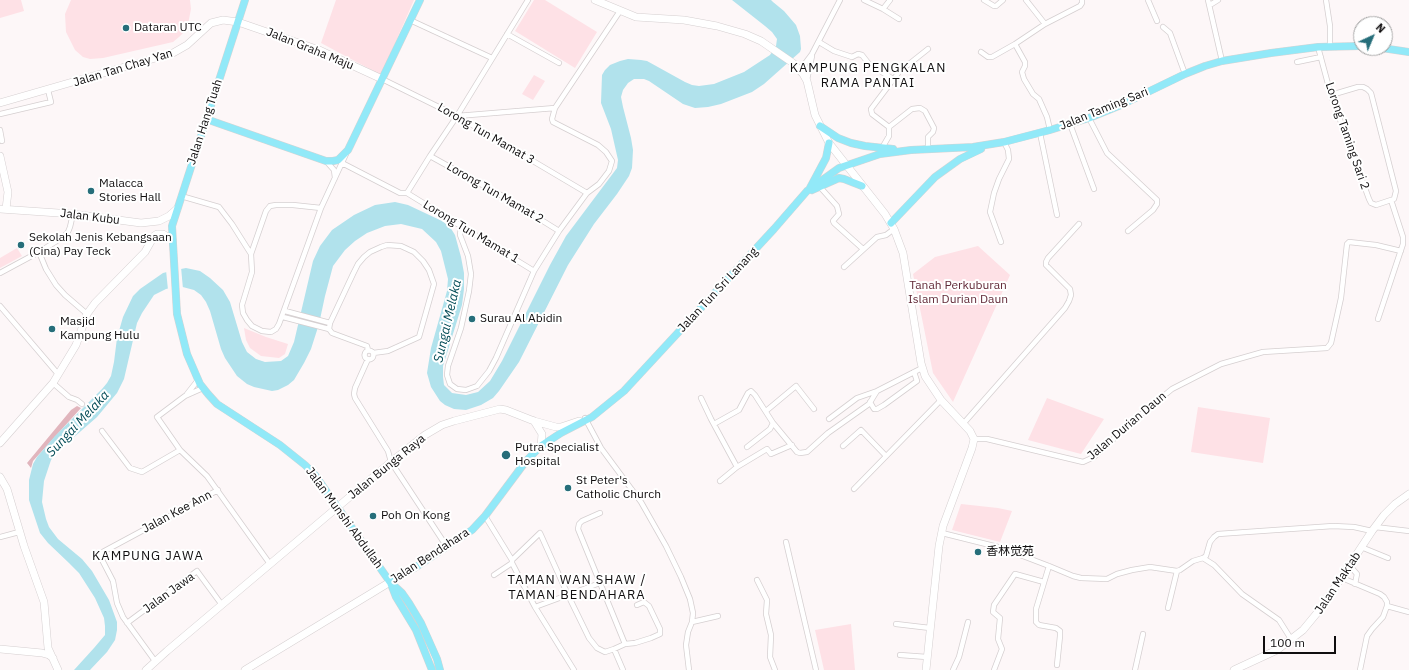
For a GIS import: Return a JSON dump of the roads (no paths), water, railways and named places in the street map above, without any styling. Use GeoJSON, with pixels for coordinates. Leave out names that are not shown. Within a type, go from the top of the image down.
{"type":"FeatureCollection","features":[{"type":"Feature","properties":{"kind":"main road","name":"Jalan Hang Tuah"},"geometry":{"type":"LineString","coordinates":[[172,243],[172,226],[177,209],[245,0]]}},
{"type":"Feature","properties":{"kind":"main road"},"geometry":{"type":"LineString","coordinates":[[206,119],[326,160],[333,162],[338,160],[348,150],[420,0]]}},
{"type":"Feature","properties":{"kind":"main road","name":"Jalan Taming Sari"},"geometry":{"type":"LineString","coordinates":[[846,165],[880,154],[911,150],[959,148],[995,144],[1040,133],[1089,118],[1121,105],[1185,74],[1204,66],[1222,61],[1318,47],[1353,46]]}},
{"type":"Feature","properties":{"kind":"main road"},"geometry":{"type":"LineString","coordinates":[[1393,50],[1409,52]]}},
{"type":"Feature","properties":{"kind":"main road"},"geometry":{"type":"LineString","coordinates":[[820,126],[838,138],[851,143],[882,148],[911,150]]}},
{"type":"Feature","properties":{"kind":"main road"},"geometry":{"type":"LineString","coordinates":[[808,190],[824,163],[829,143]]}},
{"type":"Feature","properties":{"kind":"main road"},"geometry":{"type":"LineString","coordinates":[[893,226],[925,186],[947,167],[972,153],[995,144]]}},
{"type":"Feature","properties":{"kind":"main road","name":"Jalan Tun Sri Lanang"},"geometry":{"type":"LineString","coordinates":[[588,419],[604,409],[624,391],[774,229],[808,190],[846,165]]}},
{"type":"Feature","properties":{"kind":"main road"},"geometry":{"type":"LineString","coordinates":[[808,190],[820,187],[839,178],[862,186]]}},
{"type":"Feature","properties":{"kind":"main road","name":"Jalan Munshi Abdullah"},"geometry":{"type":"LineString","coordinates":[[172,243],[177,314],[187,354],[203,388],[223,409],[280,445],[305,465],[322,484],[390,582],[402,593],[421,624],[437,659],[440,670]]}},
{"type":"Feature","properties":{"kind":"main road","name":"Jalan Bendahara"},"geometry":{"type":"LineString","coordinates":[[390,582],[472,530],[486,516],[526,461],[541,446],[561,433],[588,419]]}},
{"type":"Feature","properties":{"kind":"main road","name":"Jalan Munshi Abdullah"},"geometry":{"type":"LineString","coordinates":[[390,582],[396,597],[416,630],[432,670]]}},
{"type":"Feature","properties":{"kind":"street"},"geometry":{"type":"LineString","coordinates":[[407,193],[457,116],[528,0]]}},
{"type":"Feature","properties":{"kind":"street"},"geometry":{"type":"LineString","coordinates":[[595,0],[620,11],[640,17],[684,20],[724,28],[753,37],[793,63],[800,70],[807,81],[811,101],[820,126],[829,143],[893,226],[903,254],[922,368],[925,376],[941,400],[970,431],[974,439],[949,508],[942,533],[926,670]]}},
{"type":"Feature","properties":{"kind":"street"},"geometry":{"type":"LineString","coordinates":[[800,70],[819,42],[840,0]]}},
{"type":"Feature","properties":{"kind":"street"},"geometry":{"type":"LineString","coordinates":[[864,0],[899,19]]}},
{"type":"Feature","properties":{"kind":"street"},"geometry":{"type":"LineString","coordinates":[[883,9],[890,0]]}},
{"type":"Feature","properties":{"kind":"street"},"geometry":{"type":"LineString","coordinates":[[984,0],[994,6],[1003,0]]}},
{"type":"Feature","properties":{"kind":"street"},"geometry":{"type":"LineString","coordinates":[[1026,0],[1045,24]]}},
{"type":"Feature","properties":{"kind":"street"},"geometry":{"type":"LineString","coordinates":[[981,52],[988,57],[992,57],[1045,24],[1080,6],[1082,0]]}},
{"type":"Feature","properties":{"kind":"street"},"geometry":{"type":"LineString","coordinates":[[1148,0],[1157,21]]}},
{"type":"Feature","properties":{"kind":"street"},"geometry":{"type":"LineString","coordinates":[[1218,0],[1209,2],[1222,61]]}},
{"type":"Feature","properties":{"kind":"street"},"geometry":{"type":"LineString","coordinates":[[1326,0],[1330,26],[1330,46]]}},
{"type":"Feature","properties":{"kind":"street"},"geometry":{"type":"LineString","coordinates":[[461,226],[460,235],[468,256],[471,274],[469,292],[461,328],[451,354],[446,375],[450,384],[457,389],[466,390],[477,386],[489,371],[499,354],[534,271],[559,231],[587,193],[599,184],[608,171],[612,160],[606,152],[598,145],[553,122],[552,119],[555,108],[620,11]]}},
{"type":"Feature","properties":{"kind":"street","name":"Jalan Tan Chay Yan"},"geometry":{"type":"LineString","coordinates":[[0,104],[173,53],[187,45],[207,26],[214,22],[223,20],[238,22]]}},
{"type":"Feature","properties":{"kind":"street"},"geometry":{"type":"LineString","coordinates":[[410,20],[492,58]]}},
{"type":"Feature","properties":{"kind":"street","name":"Jalan Graha Maju"},"geometry":{"type":"LineString","coordinates":[[238,22],[319,50],[382,79]]}},
{"type":"Feature","properties":{"kind":"street"},"geometry":{"type":"LineString","coordinates":[[1163,27],[1170,34],[1185,74]]}},
{"type":"Feature","properties":{"kind":"street"},"geometry":{"type":"LineString","coordinates":[[507,34],[559,63]]}},
{"type":"Feature","properties":{"kind":"street"},"geometry":{"type":"LineString","coordinates":[[819,42],[834,51],[852,57],[862,54],[869,64],[893,79]]}},
{"type":"Feature","properties":{"kind":"street"},"geometry":{"type":"LineString","coordinates":[[1015,44],[1025,62],[1022,72],[1024,79],[1033,94],[1039,99],[1050,130]]}},
{"type":"Feature","properties":{"kind":"street","name":"Lorong Taming Sari 2"},"geometry":{"type":"LineString","coordinates":[[1318,47],[1331,95],[1369,199],[1371,203],[1376,205],[1391,200]]}},
{"type":"Feature","properties":{"kind":"street"},"geometry":{"type":"LineString","coordinates":[[889,127],[872,114],[871,109],[893,79],[928,49]]}},
{"type":"Feature","properties":{"kind":"street"},"geometry":{"type":"LineString","coordinates":[[807,81],[812,54]]}},
{"type":"Feature","properties":{"kind":"street"},"geometry":{"type":"LineString","coordinates":[[1298,62],[1321,57]]}},
{"type":"Feature","properties":{"kind":"street","name":"Lorong Tun Mamat 3"},"geometry":{"type":"LineString","coordinates":[[382,79],[457,116],[587,193]]}},
{"type":"Feature","properties":{"kind":"street"},"geometry":{"type":"LineString","coordinates":[[1331,95],[1358,87],[1363,87],[1370,93],[1396,191],[1394,199],[1391,200],[1404,241],[1378,319]]}},
{"type":"Feature","properties":{"kind":"street"},"geometry":{"type":"LineString","coordinates":[[0,114],[51,102],[48,90]]}},
{"type":"Feature","properties":{"kind":"street"},"geometry":{"type":"LineString","coordinates":[[457,116],[555,108]]}},
{"type":"Feature","properties":{"kind":"street"},"geometry":{"type":"LineString","coordinates":[[889,127],[912,109],[920,108],[925,111],[934,128],[933,132],[928,137],[928,149]]}},
{"type":"Feature","properties":{"kind":"street"},"geometry":{"type":"LineString","coordinates":[[1089,118],[1107,153],[1158,200],[1158,204],[1154,210],[1128,231]]}},
{"type":"Feature","properties":{"kind":"street"},"geometry":{"type":"LineString","coordinates":[[1070,124],[1094,189]]}},
{"type":"Feature","properties":{"kind":"street"},"geometry":{"type":"LineString","coordinates":[[882,148],[889,136],[889,127]]}},
{"type":"Feature","properties":{"kind":"street"},"geometry":{"type":"LineString","coordinates":[[0,130],[2,141]]}},
{"type":"Feature","properties":{"kind":"street"},"geometry":{"type":"LineString","coordinates":[[1040,133],[1057,215]]}},
{"type":"Feature","properties":{"kind":"street"},"geometry":{"type":"LineString","coordinates":[[1001,242],[990,212],[999,179],[1009,159],[1008,150],[1004,142]]}},
{"type":"Feature","properties":{"kind":"street"},"geometry":{"type":"LineString","coordinates":[[181,196],[219,207],[232,224],[250,254],[252,272],[242,305],[243,313],[252,326],[262,331],[271,332],[276,329],[283,317],[298,269],[321,208],[348,150]]}},
{"type":"Feature","properties":{"kind":"street"},"geometry":{"type":"LineString","coordinates":[[0,156],[8,192],[3,209]]}},
{"type":"Feature","properties":{"kind":"street","name":"Lorong Tun Mamat 2"},"geometry":{"type":"LineString","coordinates":[[430,156],[506,198],[559,231]]}},
{"type":"Feature","properties":{"kind":"street"},"geometry":{"type":"LineString","coordinates":[[326,160],[334,170],[335,179]]}},
{"type":"Feature","properties":{"kind":"street","name":"Lorong Tun Mamat 1"},"geometry":{"type":"LineString","coordinates":[[342,163],[400,193],[407,193],[534,271]]}},
{"type":"Feature","properties":{"kind":"street"},"geometry":{"type":"LineString","coordinates":[[820,187],[837,206],[839,214],[833,221],[834,224],[863,249]]}},
{"type":"Feature","properties":{"kind":"street"},"geometry":{"type":"LineString","coordinates":[[250,254],[266,212],[270,206],[292,205],[321,208]]}},
{"type":"Feature","properties":{"kind":"street","name":"Jalan Kubu"},"geometry":{"type":"LineString","coordinates":[[3,209],[73,214],[141,223],[159,222],[170,216],[177,209]]}},
{"type":"Feature","properties":{"kind":"street"},"geometry":{"type":"LineString","coordinates":[[0,273],[39,252],[68,232],[73,214]]}},
{"type":"Feature","properties":{"kind":"street"},"geometry":{"type":"LineString","coordinates":[[141,223],[148,228],[154,236]]}},
{"type":"Feature","properties":{"kind":"street"},"geometry":{"type":"LineString","coordinates":[[963,424],[1065,308],[1071,295],[1070,290],[1046,265],[1046,262],[1079,224]]}},
{"type":"Feature","properties":{"kind":"street"},"geometry":{"type":"LineString","coordinates":[[844,267],[877,237],[886,235],[893,226]]}},
{"type":"Feature","properties":{"kind":"street"},"geometry":{"type":"LineString","coordinates":[[0,443],[53,383],[76,345],[87,314],[104,292],[145,252],[154,236],[157,234],[163,234],[172,243]]}},
{"type":"Feature","properties":{"kind":"street","name":"Jalan Durian Daun"},"geometry":{"type":"LineString","coordinates":[[974,439],[987,438],[1082,462],[1094,457],[1158,399],[1172,389],[1221,364],[1263,352],[1327,348],[1332,343],[1341,298],[1347,244],[1349,242],[1401,251]]}},
{"type":"Feature","properties":{"kind":"street"},"geometry":{"type":"LineString","coordinates":[[387,245],[401,246],[414,252],[429,270],[434,284],[419,337],[388,352],[373,353],[368,350],[367,346],[332,333],[329,328],[358,264],[364,257],[375,249],[387,245]]}},
{"type":"Feature","properties":{"kind":"street"},"geometry":{"type":"LineString","coordinates":[[39,252],[46,269],[56,285],[87,314]]}},
{"type":"Feature","properties":{"kind":"street"},"geometry":{"type":"LineString","coordinates":[[0,306],[58,374]]}},
{"type":"Feature","properties":{"kind":"street"},"geometry":{"type":"LineString","coordinates":[[285,311],[330,323]]}},
{"type":"Feature","properties":{"kind":"street"},"geometry":{"type":"LineString","coordinates":[[283,317],[329,328]]}},
{"type":"Feature","properties":{"kind":"street"},"geometry":{"type":"LineString","coordinates":[[368,350],[365,354],[368,359]]}},
{"type":"Feature","properties":{"kind":"street"},"geometry":{"type":"LineString","coordinates":[[373,353],[372,358],[368,359],[354,394],[355,398],[388,450],[391,462],[447,547]]}},
{"type":"Feature","properties":{"kind":"street"},"geometry":{"type":"LineString","coordinates":[[829,419],[857,398],[877,391],[922,368]]}},
{"type":"Feature","properties":{"kind":"street"},"geometry":{"type":"LineString","coordinates":[[870,402],[874,409],[884,406],[917,381],[914,372]]}},
{"type":"Feature","properties":{"kind":"street"},"geometry":{"type":"LineString","coordinates":[[186,396],[198,380]]}},
{"type":"Feature","properties":{"kind":"street"},"geometry":{"type":"LineString","coordinates":[[53,383],[69,397],[82,404]]}},
{"type":"Feature","properties":{"kind":"street"},"geometry":{"type":"LineString","coordinates":[[766,411],[796,386],[814,409]]}},
{"type":"Feature","properties":{"kind":"street"},"geometry":{"type":"LineString","coordinates":[[203,388],[186,396],[157,417],[180,450],[207,476],[218,490]]}},
{"type":"Feature","properties":{"kind":"street"},"geometry":{"type":"LineString","coordinates":[[714,424],[739,410],[748,393],[751,391],[773,423],[792,445],[800,453],[807,452],[828,433],[870,402],[877,391]]}},
{"type":"Feature","properties":{"kind":"street"},"geometry":{"type":"LineString","coordinates":[[700,398],[737,467]]}},
{"type":"Feature","properties":{"kind":"street"},"geometry":{"type":"LineString","coordinates":[[854,489],[941,400]]}},
{"type":"Feature","properties":{"kind":"street","name":"Jalan Bunga Raya"},"geometry":{"type":"LineString","coordinates":[[147,668],[391,462],[425,435],[442,425],[459,419],[500,409],[550,426],[561,427],[588,419]]}},
{"type":"Feature","properties":{"kind":"street"},"geometry":{"type":"LineString","coordinates":[[588,419],[593,436],[606,456],[641,502],[666,546],[690,599],[693,613],[686,645],[689,670]]}},
{"type":"Feature","properties":{"kind":"street"},"geometry":{"type":"LineString","coordinates":[[534,421],[542,434],[541,446]]}},
{"type":"Feature","properties":{"kind":"street"},"geometry":{"type":"LineString","coordinates":[[747,447],[770,429],[773,423]]}},
{"type":"Feature","properties":{"kind":"street"},"geometry":{"type":"LineString","coordinates":[[843,446],[861,430],[886,456]]}},
{"type":"Feature","properties":{"kind":"street"},"geometry":{"type":"LineString","coordinates":[[102,431],[130,468],[142,472],[180,450]]}},
{"type":"Feature","properties":{"kind":"street"},"geometry":{"type":"LineString","coordinates":[[720,481],[737,467],[766,449],[771,454],[792,445]]}},
{"type":"Feature","properties":{"kind":"street"},"geometry":{"type":"LineString","coordinates":[[388,450],[394,454],[401,454]]}},
{"type":"Feature","properties":{"kind":"street"},"geometry":{"type":"LineString","coordinates":[[0,477],[7,489],[19,532],[44,602],[48,648],[58,669]]}},
{"type":"Feature","properties":{"kind":"street","name":"Jalan Kee Ann"},"geometry":{"type":"LineString","coordinates":[[127,623],[119,610],[113,581],[99,554],[218,490],[270,564]]}},
{"type":"Feature","properties":{"kind":"street","name":"Jalan Maktab"},"geometry":{"type":"LineString","coordinates":[[1234,670],[1277,650],[1303,630],[1316,615],[1342,578],[1373,529],[1394,504],[1409,494]]}},
{"type":"Feature","properties":{"kind":"street"},"geometry":{"type":"LineString","coordinates":[[600,513],[582,521],[579,524],[578,529],[624,644]]}},
{"type":"Feature","properties":{"kind":"street"},"geometry":{"type":"LineString","coordinates":[[486,516],[512,561],[535,607],[574,670]]}},
{"type":"Feature","properties":{"kind":"street"},"geometry":{"type":"LineString","coordinates":[[942,533],[1002,548],[1073,576],[1081,578],[1107,579],[1117,574],[1150,567],[1177,571],[1180,570],[1196,559],[1203,558],[1208,553],[1210,542],[1218,534],[1339,526],[1409,531]]}},
{"type":"Feature","properties":{"kind":"street"},"geometry":{"type":"LineString","coordinates":[[0,537],[19,532]]}},
{"type":"Feature","properties":{"kind":"street"},"geometry":{"type":"LineString","coordinates":[[494,574],[512,561],[540,534],[589,638],[597,648],[605,652],[624,644],[635,643],[660,634],[661,632],[649,606],[644,602],[637,605]]}},
{"type":"Feature","properties":{"kind":"street"},"geometry":{"type":"LineString","coordinates":[[786,542],[816,670]]}},
{"type":"Feature","properties":{"kind":"street"},"geometry":{"type":"LineString","coordinates":[[1362,547],[1388,558]]}},
{"type":"Feature","properties":{"kind":"street"},"geometry":{"type":"LineString","coordinates":[[1203,558],[1214,565],[1242,594],[1278,620],[1291,639]]}},
{"type":"Feature","properties":{"kind":"street"},"geometry":{"type":"LineString","coordinates":[[1049,566],[1036,610],[1036,622],[1039,625],[1056,628],[1060,631],[1057,664]]}},
{"type":"Feature","properties":{"kind":"street"},"geometry":{"type":"LineString","coordinates":[[1350,566],[1357,574],[1355,584]]}},
{"type":"Feature","properties":{"kind":"street","name":"Jalan Jawa"},"geometry":{"type":"LineString","coordinates":[[127,623],[197,571],[222,605]]}},
{"type":"Feature","properties":{"kind":"street"},"geometry":{"type":"LineString","coordinates":[[1168,608],[1177,571]]}},
{"type":"Feature","properties":{"kind":"street"},"geometry":{"type":"LineString","coordinates":[[994,670],[1002,649],[998,639],[1000,618],[993,612],[994,605],[1015,574],[1044,582]]}},
{"type":"Feature","properties":{"kind":"street"},"geometry":{"type":"LineString","coordinates":[[1342,578],[1380,594],[1387,602],[1383,617],[1367,636],[1360,670]]}},
{"type":"Feature","properties":{"kind":"street"},"geometry":{"type":"LineString","coordinates":[[757,580],[767,600],[766,614],[772,635],[770,657],[775,670]]}},
{"type":"Feature","properties":{"kind":"street","name":"Jalan Bendahara"},"geometry":{"type":"LineString","coordinates":[[245,670],[390,582]]}},
{"type":"Feature","properties":{"kind":"street"},"geometry":{"type":"LineString","coordinates":[[535,607],[600,583]]}},
{"type":"Feature","properties":{"kind":"street"},"geometry":{"type":"LineString","coordinates":[[1387,606],[1409,612]]}},
{"type":"Feature","properties":{"kind":"street"},"geometry":{"type":"LineString","coordinates":[[692,622],[718,616]]}},
{"type":"Feature","properties":{"kind":"street"},"geometry":{"type":"LineString","coordinates":[[953,670],[968,622]]}},
{"type":"Feature","properties":{"kind":"street"},"geometry":{"type":"LineString","coordinates":[[127,623],[155,661]]}},
{"type":"Feature","properties":{"kind":"street"},"geometry":{"type":"LineString","coordinates":[[896,624],[930,628]]}},
{"type":"Feature","properties":{"kind":"street"},"geometry":{"type":"LineString","coordinates":[[1135,670],[1143,634]]}},
{"type":"Feature","properties":{"kind":"street"},"geometry":{"type":"LineString","coordinates":[[42,653],[47,651],[48,648]]}},
{"type":"Feature","properties":{"kind":"street"},"geometry":{"type":"LineString","coordinates":[[0,649],[42,653],[50,655],[53,658]]}},
{"type":"Feature","properties":{"kind":"street"},"geometry":{"type":"LineString","coordinates":[[614,649],[623,670]]}},
{"type":"Feature","properties":{"kind":"street"},"geometry":{"type":"LineString","coordinates":[[900,655],[927,657]]}},
{"type":"Feature","properties":{"kind":"water","name":"Sungai Melaka"},"geometry":{"type":"Polygon","coordinates":[[[732,0],[771,0],[784,11],[796,25],[800,36],[800,52],[764,84],[752,92],[721,104],[708,107],[695,108],[683,104],[644,79],[634,79],[628,83],[623,90],[621,97],[633,150],[632,168],[629,176],[594,224],[568,265],[519,362],[493,398],[481,405],[466,410],[454,409],[440,401],[431,387],[427,373],[431,348],[447,291],[448,279],[441,251],[436,242],[422,229],[401,224],[385,226],[367,233],[345,250],[333,266],[319,324],[311,349],[294,380],[278,390],[272,391],[254,387],[247,384],[237,376],[221,349],[210,311],[201,295],[194,290],[179,286],[166,289],[154,295],[137,323],[124,379],[117,393],[97,417],[57,452],[51,460],[44,481],[42,502],[49,527],[58,539],[82,559],[92,571],[109,600],[117,622],[115,640],[107,652],[90,670],[74,670],[105,635],[104,618],[95,598],[79,573],[48,543],[40,533],[29,500],[29,480],[33,464],[37,457],[55,436],[102,389],[111,376],[117,338],[123,317],[133,296],[140,289],[163,273],[186,268],[200,271],[223,290],[230,302],[242,342],[247,352],[256,359],[265,362],[281,361],[288,356],[294,342],[313,261],[320,246],[332,230],[354,215],[375,205],[395,202],[408,205],[442,221],[450,227],[455,235],[464,273],[464,289],[462,305],[443,366],[444,385],[452,393],[466,395],[478,392],[490,381],[502,361],[566,236],[617,168],[618,160],[611,129],[601,103],[602,75],[605,70],[610,65],[628,59],[647,61],[685,82],[699,86],[714,84],[744,72],[770,55],[776,46],[777,39],[772,32],[732,0]]]}},
{"type":"Feature","properties":{"kind":"place","name":"Dataran UTC"},"geometry":{"type":"Point","coordinates":[126,28]}},
{"type":"Feature","properties":{"kind":"place","name":"Malacca Stories Hall"},"geometry":{"type":"Point","coordinates":[91,191]}},
{"type":"Feature","properties":{"kind":"place","name":"Sekolah Jenis Kebangsaan (Cina) Pay Teck"},"geometry":{"type":"Point","coordinates":[21,245]}},
{"type":"Feature","properties":{"kind":"place","name":"Surau Al Abidin"},"geometry":{"type":"Point","coordinates":[472,319]}},
{"type":"Feature","properties":{"kind":"place","name":"Masjid Kampung Hulu"},"geometry":{"type":"Point","coordinates":[52,329]}},
{"type":"Feature","properties":{"kind":"place","name":"Putra Specialist Hospital"},"geometry":{"type":"Point","coordinates":[506,455]}},
{"type":"Feature","properties":{"kind":"place","name":"St Peter's Catholic Church"},"geometry":{"type":"Point","coordinates":[568,488]}},
{"type":"Feature","properties":{"kind":"place","name":"Poh On Kong"},"geometry":{"type":"Point","coordinates":[373,516]}},
{"type":"Feature","properties":{"kind":"place","name":"香林觉苑"},"geometry":{"type":"Point","coordinates":[978,552]}},
{"type":"Feature","properties":{"kind":"district","name":"KAMPUNG PENGKALAN RAMA PANTAI"},"geometry":{"type":"Point","coordinates":[868,76]}},
{"type":"Feature","properties":{"kind":"district","name":"KAMPUNG JAWA"},"geometry":{"type":"Point","coordinates":[148,556]}},
{"type":"Feature","properties":{"kind":"district","name":"TAMAN WAN SHAW / TAMAN BENDAHARA"},"geometry":{"type":"Point","coordinates":[577,588]}},
{"type":"Feature","properties":{"kind":"park label","name":"Tanah Perkuburan Islam Durian Daun"},"geometry":{"type":"Point","coordinates":[958,293]}}]}
